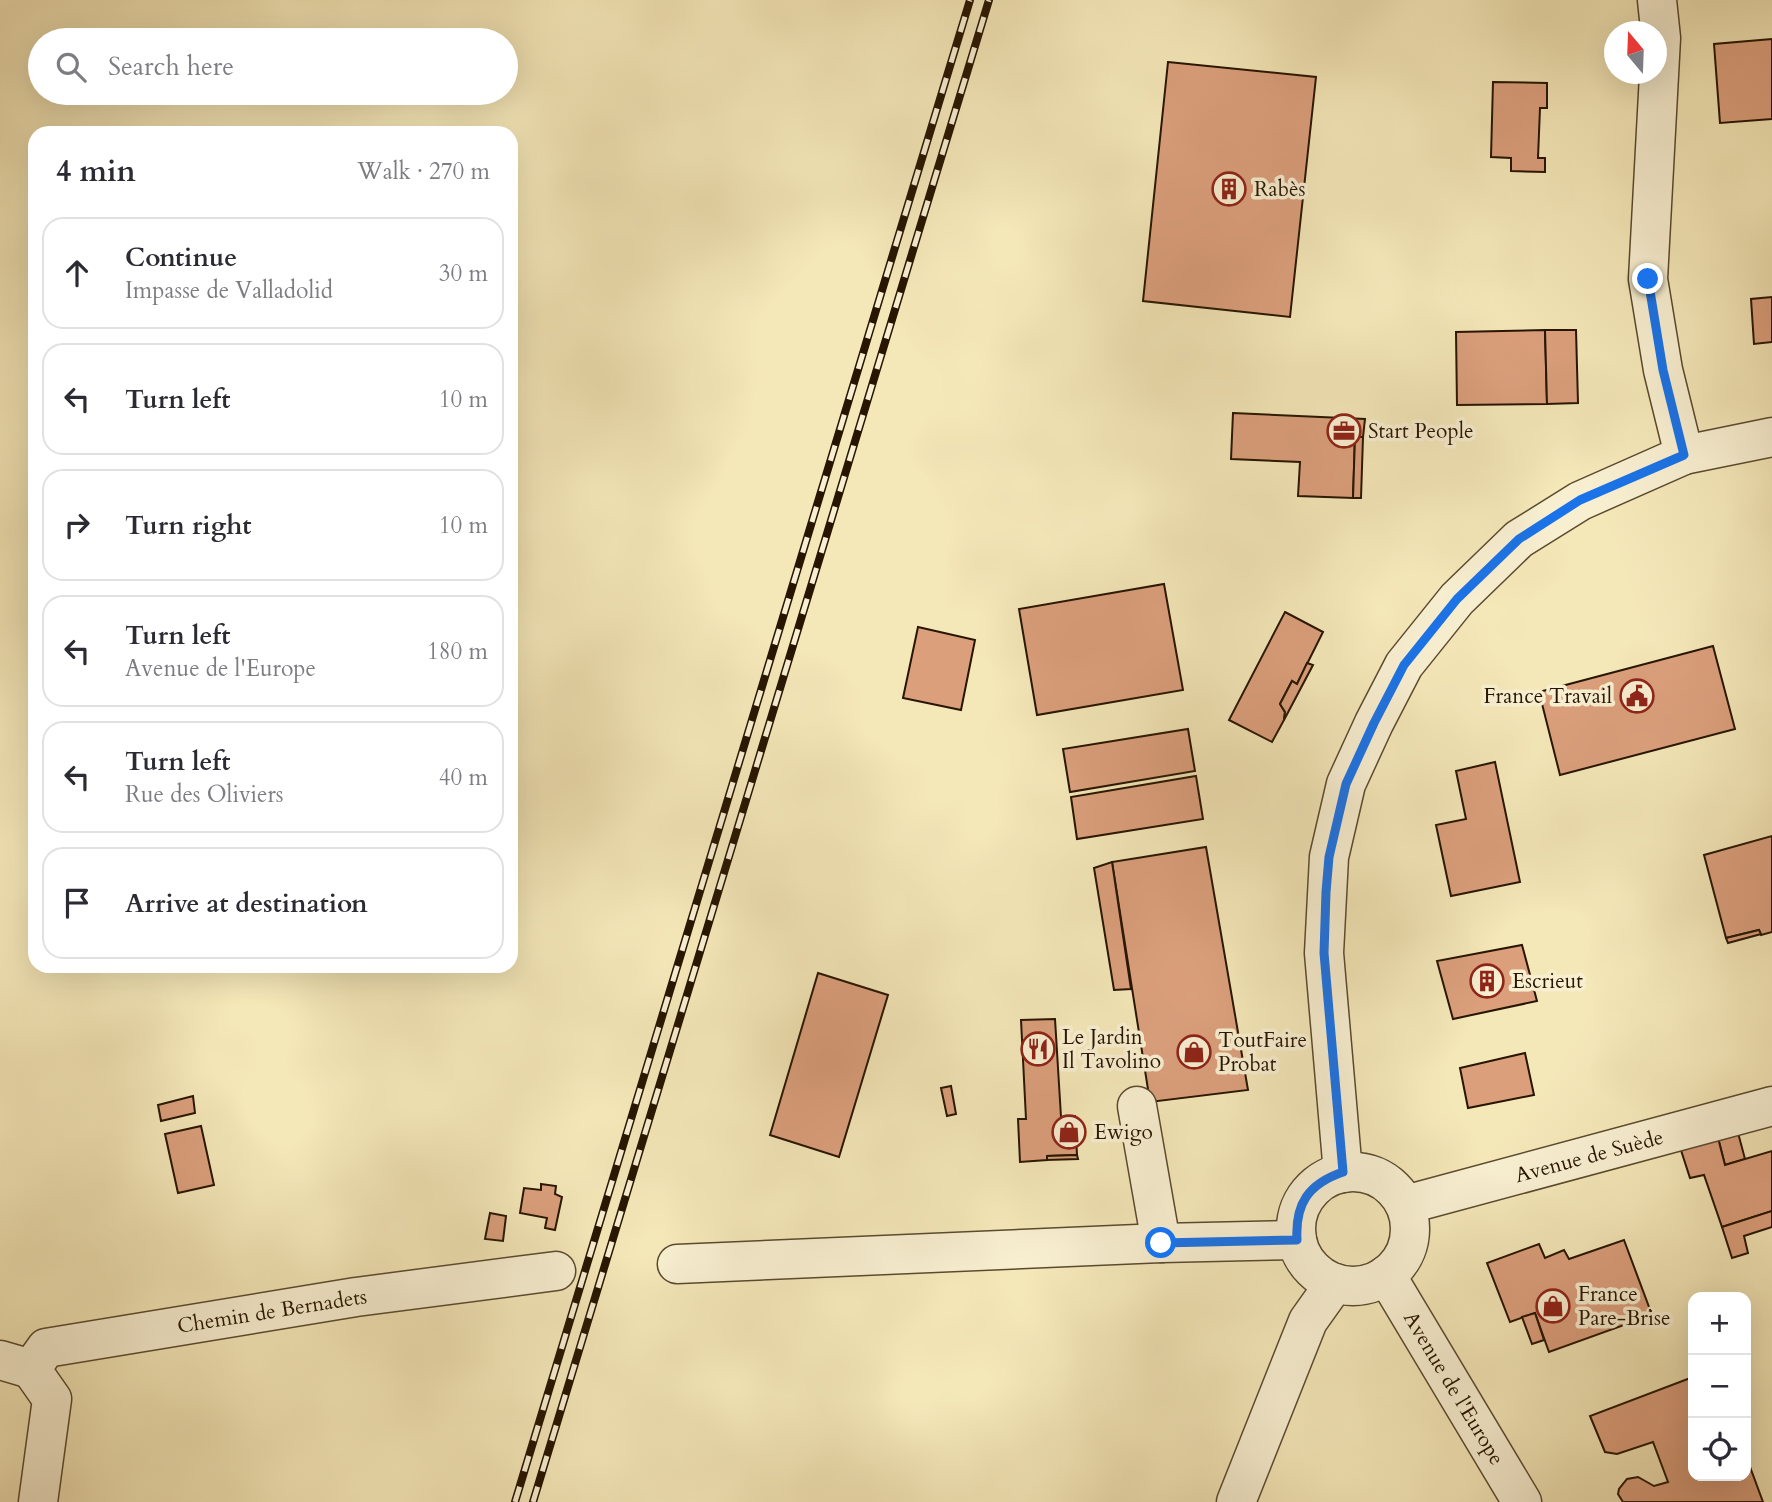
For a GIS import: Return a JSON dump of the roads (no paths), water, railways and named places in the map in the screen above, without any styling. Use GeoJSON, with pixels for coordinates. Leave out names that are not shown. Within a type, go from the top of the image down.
{"type":"FeatureCollection","features":[{"type":"Feature","properties":{"kind":"street"},"geometry":{"type":"LineString","coordinates":[[1657,0],[1661,38],[1648,279],[1663,370],[1684,455]]}},
{"type":"Feature","properties":{"kind":"street"},"geometry":{"type":"LineString","coordinates":[[1343,1172],[1324,953],[1329,857],[1346,784],[1404,665],[1457,599],[1519,539],[1580,500],[1684,455],[1772,436]]}},
{"type":"Feature","properties":{"kind":"street"},"geometry":{"type":"LineString","coordinates":[[1137,1105],[1161,1243]]}},
{"type":"Feature","properties":{"kind":"street","name":"Avenue de Suède"},"geometry":{"type":"LineString","coordinates":[[1405,1205],[1772,1106]]}},
{"type":"Feature","properties":{"kind":"street"},"geometry":{"type":"LineString","coordinates":[[1343,1172],[1358,1172],[1380,1179],[1397,1193],[1405,1205],[1410,1224],[1408,1243],[1400,1261],[1386,1275],[1370,1283],[1353,1286],[1335,1283],[1310,1267],[1302,1254],[1297,1240],[1296,1222],[1301,1205],[1311,1190],[1326,1178],[1343,1172]]}},
{"type":"Feature","properties":{"kind":"street"},"geometry":{"type":"LineString","coordinates":[[677,1264],[1161,1243],[1297,1240]]}},
{"type":"Feature","properties":{"kind":"street","name":"Chemin de Bernadets"},"geometry":{"type":"LineString","coordinates":[[15,1365],[46,1348],[356,1297],[555,1272]]}},
{"type":"Feature","properties":{"kind":"street","name":"Avenue de l'Europe"},"geometry":{"type":"LineString","coordinates":[[1386,1275],[1522,1502]]}},
{"type":"Feature","properties":{"kind":"street"},"geometry":{"type":"LineString","coordinates":[[1236,1502],[1308,1321],[1335,1283]]}},
{"type":"Feature","properties":{"kind":"street"},"geometry":{"type":"LineString","coordinates":[[15,1365],[52,1399],[38,1502]]}},
{"type":"Feature","properties":{"kind":"railway"},"geometry":{"type":"LineString","coordinates":[[515,1502],[970,0]]}},
{"type":"Feature","properties":{"kind":"railway"},"geometry":{"type":"LineString","coordinates":[[533,1502],[989,0]]}},
{"type":"Feature","properties":{"kind":"place","name":"Rabès"},"geometry":{"type":"Point","coordinates":[1229,189]}},
{"type":"Feature","properties":{"kind":"place","name":"Start People"},"geometry":{"type":"Point","coordinates":[1344,431]}},
{"type":"Feature","properties":{"kind":"place","name":"France Travail"},"geometry":{"type":"Point","coordinates":[1637,696]}},
{"type":"Feature","properties":{"kind":"place","name":"Escrieut"},"geometry":{"type":"Point","coordinates":[1487,981]}},
{"type":"Feature","properties":{"kind":"place","name":"Le Jardin Il Tavolino"},"geometry":{"type":"Point","coordinates":[1038,1049]}},
{"type":"Feature","properties":{"kind":"place","name":"ToutFaire Probat"},"geometry":{"type":"Point","coordinates":[1194,1052]}},
{"type":"Feature","properties":{"kind":"place","name":"Ewigo"},"geometry":{"type":"Point","coordinates":[1069,1132]}},
{"type":"Feature","properties":{"kind":"place","name":"France Pare-Brise"},"geometry":{"type":"Point","coordinates":[1553,1306]}}]}
